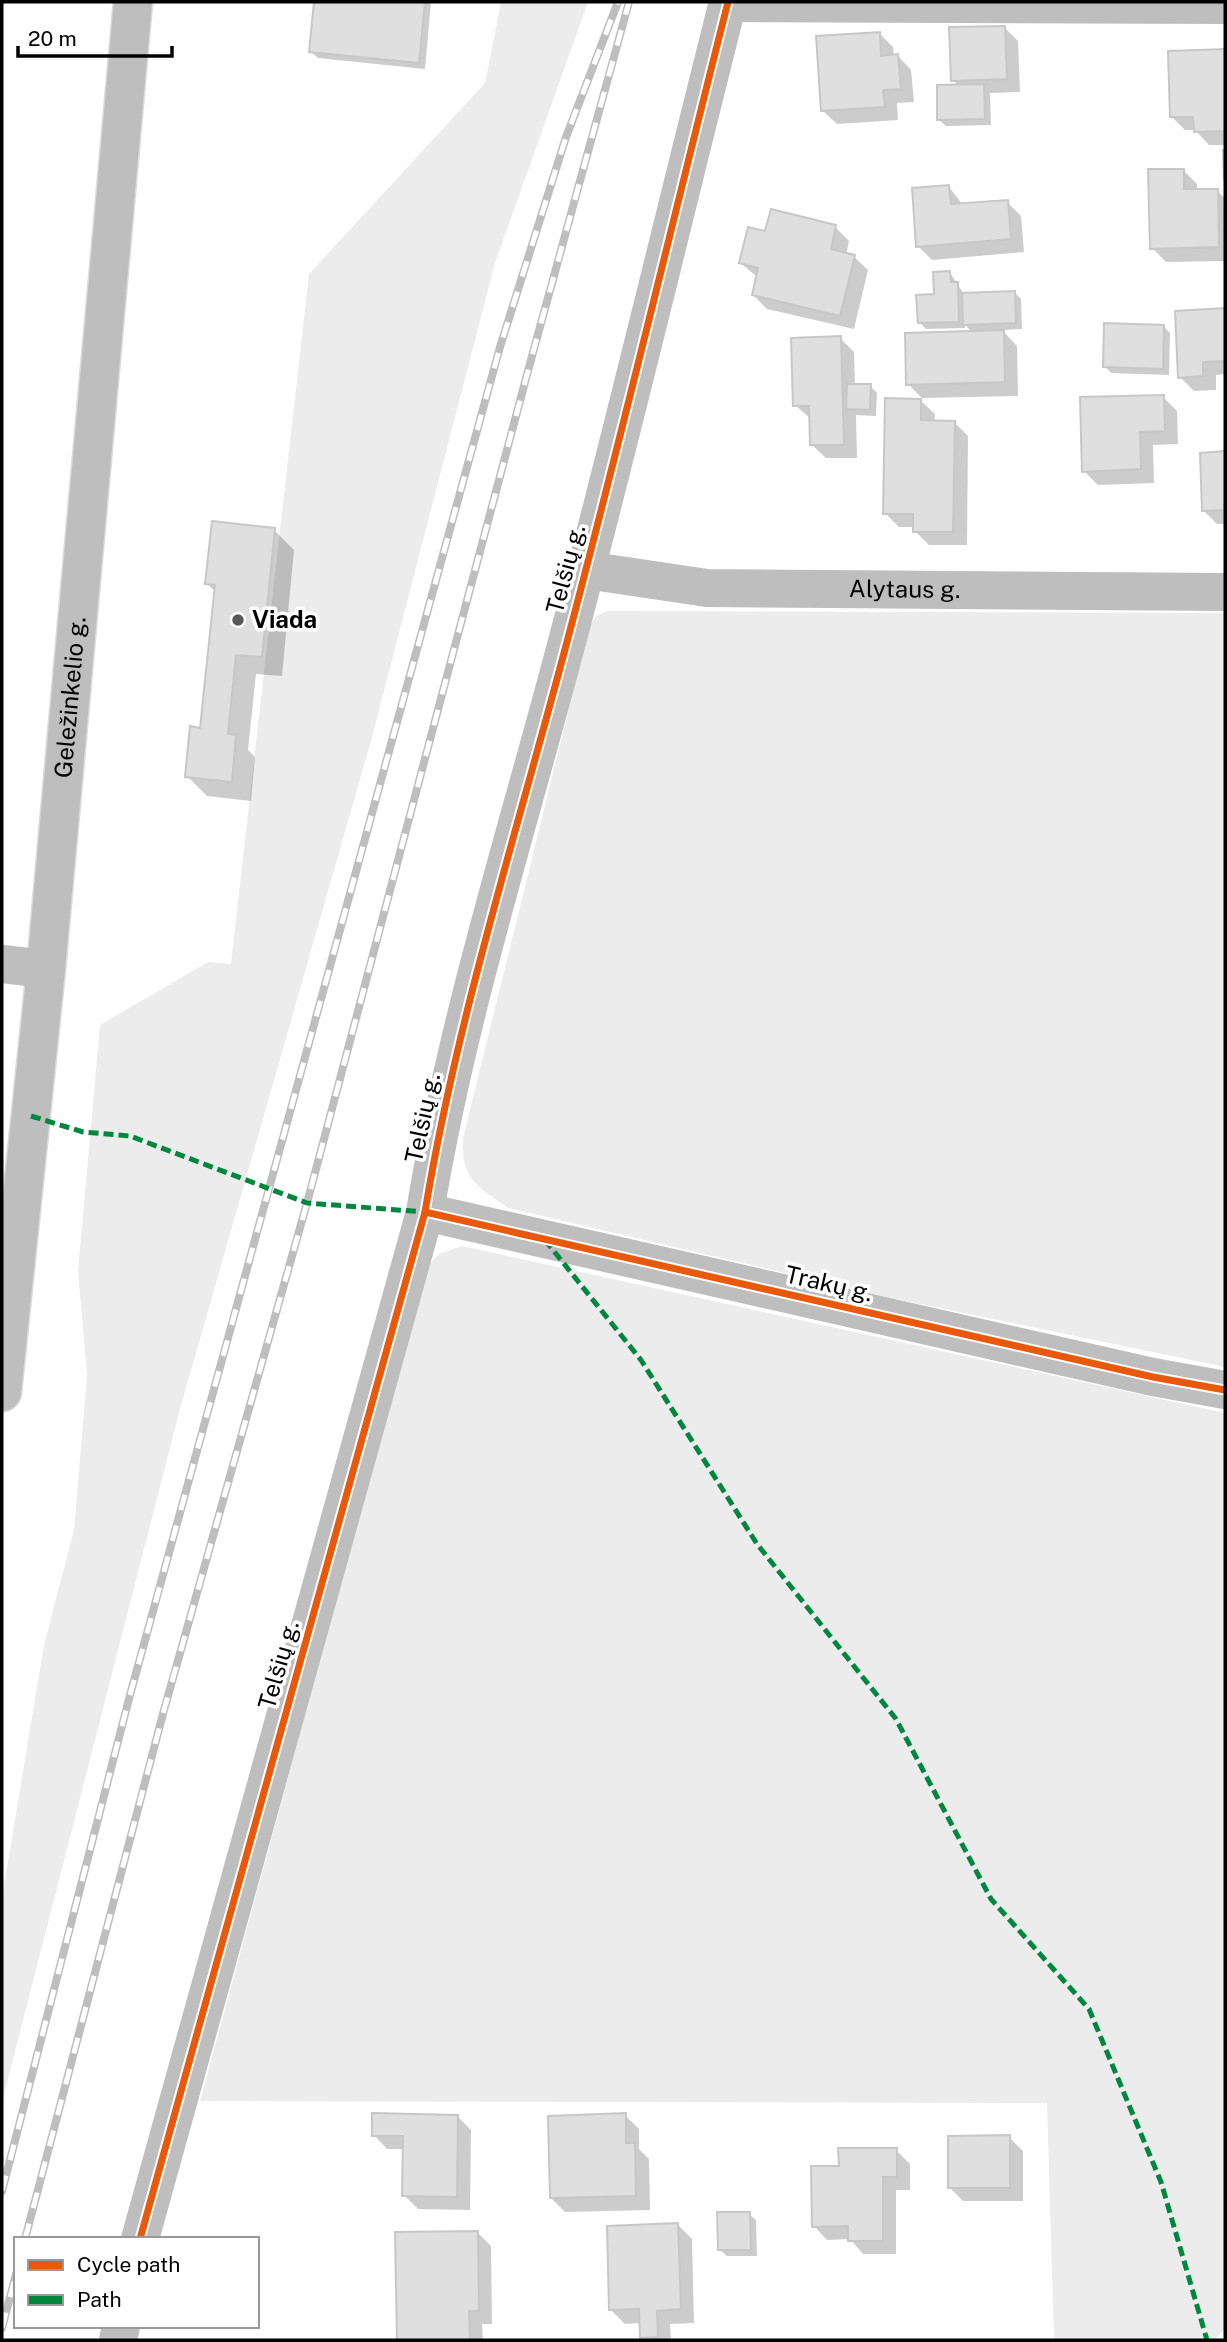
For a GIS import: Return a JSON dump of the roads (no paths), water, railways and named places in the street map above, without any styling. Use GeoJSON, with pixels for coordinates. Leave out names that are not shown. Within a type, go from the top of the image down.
{"type":"FeatureCollection","features":[{"type":"Feature","properties":{"kind":"street","name":"Geležinkelio g."},"geometry":{"type":"LineString","coordinates":[[2,1392],[46,970],[133,2]]}},
{"type":"Feature","properties":{"kind":"street"},"geometry":{"type":"LineString","coordinates":[[728,2],[1225,5]]}},
{"type":"Feature","properties":{"kind":"street","name":"Telšių g."},"geometry":{"type":"LineString","coordinates":[[141,2237],[425,1212],[438,1131],[586,570],[728,2]]}},
{"type":"Feature","properties":{"kind":"street","name":"Alytaus g."},"geometry":{"type":"LineString","coordinates":[[586,570],[706,588],[1225,592]]}},
{"type":"Feature","properties":{"kind":"street"},"geometry":{"type":"LineString","coordinates":[[2,964],[46,970]]}},
{"type":"Feature","properties":{"kind":"street","name":"Trakų g."},"geometry":{"type":"LineString","coordinates":[[425,1212],[1126,1371],[1225,1390]]}},
{"type":"Feature","properties":{"kind":"railway"},"geometry":{"type":"LineString","coordinates":[[2,2191],[130,1695],[500,347],[566,137],[618,2]]}},
{"type":"Feature","properties":{"kind":"railway"},"geometry":{"type":"LineString","coordinates":[[26,2237],[164,1710],[307,1203],[629,2]]}},
{"type":"Feature","properties":{"kind":"railway"},"geometry":{"type":"LineString","coordinates":[[2,2328],[14,2282]]}},
{"type":"Feature","properties":{"kind":"place","name":"Viada"},"geometry":{"type":"Point","coordinates":[238,620]}}]}
